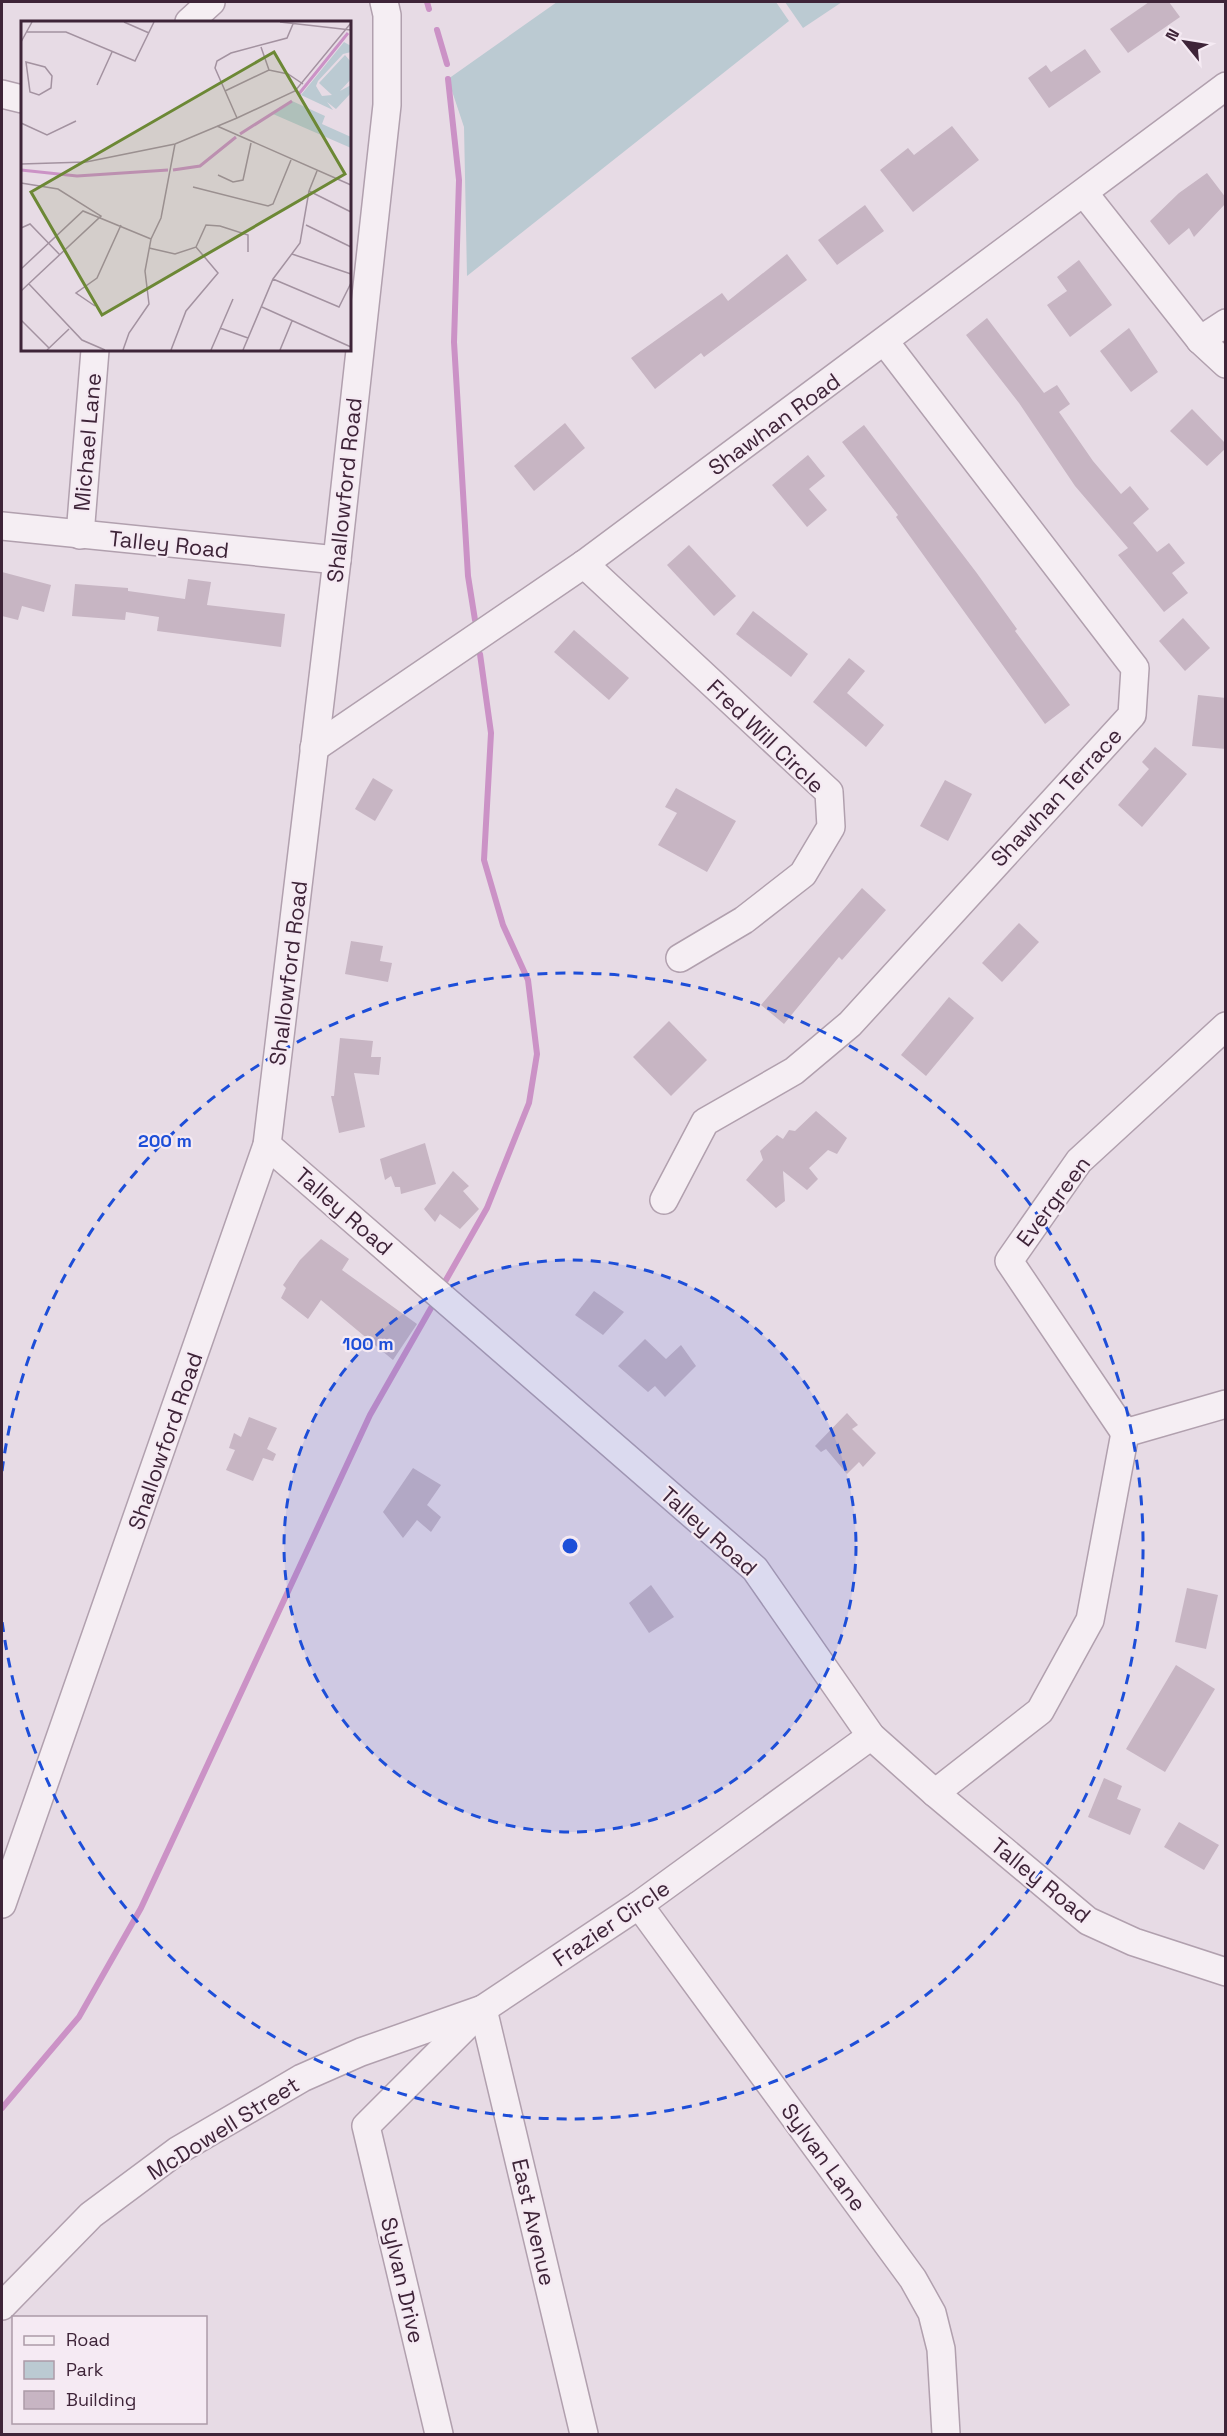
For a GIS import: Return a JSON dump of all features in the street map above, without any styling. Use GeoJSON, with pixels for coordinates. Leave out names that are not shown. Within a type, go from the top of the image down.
{"type":"FeatureCollection","features":[{"type":"Feature","properties":{"kind":"street"},"geometry":{"type":"LineString","coordinates":[[190,21],[211,2]]}},
{"type":"Feature","properties":{"kind":"street","name":"Shallowford Road"},"geometry":{"type":"LineString","coordinates":[[2,1904],[267,1145],[337,561],[387,105],[387,15],[384,2]]}},
{"type":"Feature","properties":{"kind":"street","name":"Shawhan Road"},"geometry":{"type":"LineString","coordinates":[[314,748],[584,564],[1226,86]]}},
{"type":"Feature","properties":{"kind":"street"},"geometry":{"type":"LineString","coordinates":[[2,94],[21,99]]}},
{"type":"Feature","properties":{"kind":"street"},"geometry":{"type":"LineString","coordinates":[[1084,193],[1200,340],[1226,364]]}},
{"type":"Feature","properties":{"kind":"street"},"geometry":{"type":"LineString","coordinates":[[1200,340],[1226,323]]}},
{"type":"Feature","properties":{"kind":"street","name":"Shawhan Terrace"},"geometry":{"type":"LineString","coordinates":[[664,1200],[705,1122],[794,1071],[850,1024],[1132,715],[1135,668],[885,342]]}},
{"type":"Feature","properties":{"kind":"street","name":"Michael Lane"},"geometry":{"type":"LineString","coordinates":[[80,536],[95,351]]}},
{"type":"Feature","properties":{"kind":"street","name":"Talley Road"},"geometry":{"type":"LineString","coordinates":[[2,525],[80,536],[337,561]]}},
{"type":"Feature","properties":{"kind":"street","name":"Fred Will Circle"},"geometry":{"type":"LineString","coordinates":[[584,564],[829,792],[831,826],[803,874],[744,920],[680,958]]}},
{"type":"Feature","properties":{"kind":"street","name":"Evergreen"},"geometry":{"type":"LineString","coordinates":[[1125,1432],[1009,1262],[1079,1161],[1226,1026]]}},
{"type":"Feature","properties":{"kind":"street","name":"Talley Road"},"geometry":{"type":"LineString","coordinates":[[267,1145],[755,1569],[871,1736],[935,1793],[1088,1922],[1134,1942],[1226,1972]]}},
{"type":"Feature","properties":{"kind":"street"},"geometry":{"type":"LineString","coordinates":[[935,1793],[1040,1711],[1090,1620],[1125,1432],[1226,1404]]}},
{"type":"Feature","properties":{"kind":"street","name":"Frazier Circle"},"geometry":{"type":"LineString","coordinates":[[366,2126],[483,2009],[639,1905],[871,1736]]}},
{"type":"Feature","properties":{"kind":"street","name":"Sylvan Lane"},"geometry":{"type":"LineString","coordinates":[[639,1905],[913,2279],[932,2313],[942,2349],[946,2434]]}},
{"type":"Feature","properties":{"kind":"street","name":"McDowell Street"},"geometry":{"type":"LineString","coordinates":[[2,2306],[91,2215],[177,2151],[302,2078],[362,2052],[483,2009]]}},
{"type":"Feature","properties":{"kind":"street","name":"East Avenue"},"geometry":{"type":"LineString","coordinates":[[483,2009],[585,2434]]}},
{"type":"Feature","properties":{"kind":"street","name":"Sylvan Drive"},"geometry":{"type":"LineString","coordinates":[[366,2126],[439,2434]]}},
{"type":"Feature","properties":{"kind":"green space"},"geometry":{"type":"Polygon","coordinates":[[[557,2],[776,2],[789,21],[467,276],[464,127],[448,79],[557,2]]]}},
{"type":"Feature","properties":{"kind":"green space"},"geometry":{"type":"Polygon","coordinates":[[[785,2],[842,2],[803,28],[785,2]]]}},
{"type":"Feature","properties":{"kind":"building"},"geometry":{"type":"Polygon","coordinates":[[[1149,2],[1169,2],[1180,17],[1128,53],[1110,29],[1149,2]]]}},
{"type":"Feature","properties":{"kind":"building"},"geometry":{"type":"Polygon","coordinates":[[[1085,49],[1101,72],[1049,108],[1028,78],[1046,65],[1051,72],[1085,49]]]}},
{"type":"Feature","properties":{"kind":"building"},"geometry":{"type":"Polygon","coordinates":[[[952,126],[979,160],[913,212],[880,170],[908,148],[914,155],[952,126]]]}},
{"type":"Feature","properties":{"kind":"building"},"geometry":{"type":"Polygon","coordinates":[[[1207,173],[1226,198],[1226,203],[1194,237],[1189,228],[1169,245],[1150,221],[1179,193],[1207,173]]]}},
{"type":"Feature","properties":{"kind":"building"},"geometry":{"type":"Polygon","coordinates":[[[865,205],[884,231],[837,265],[818,240],[865,205]]]}},
{"type":"Feature","properties":{"kind":"building"},"geometry":{"type":"Polygon","coordinates":[[[787,254],[807,280],[704,357],[701,353],[655,389],[631,358],[722,293],[728,301],[787,254]]]}},
{"type":"Feature","properties":{"kind":"building"},"geometry":{"type":"Polygon","coordinates":[[[1079,260],[1112,305],[1070,337],[1047,305],[1067,291],[1057,277],[1079,260]]]}},
{"type":"Feature","properties":{"kind":"building"},"geometry":{"type":"Polygon","coordinates":[[[987,318],[1044,393],[1057,385],[1070,404],[1059,412],[1093,461],[1121,494],[1130,486],[1149,509],[1133,523],[1157,552],[1169,543],[1185,563],[1172,573],[1188,593],[1164,612],[1118,555],[1128,548],[1075,486],[1019,403],[966,335],[987,318]]]}},
{"type":"Feature","properties":{"kind":"building"},"geometry":{"type":"Polygon","coordinates":[[[1129,328],[1158,372],[1131,392],[1100,351],[1129,328]]]}},
{"type":"Feature","properties":{"kind":"building"},"geometry":{"type":"Polygon","coordinates":[[[1192,409],[1226,444],[1226,448],[1207,466],[1170,431],[1192,409]]]}},
{"type":"Feature","properties":{"kind":"building"},"geometry":{"type":"Polygon","coordinates":[[[565,423],[585,448],[534,491],[514,466],[565,423]]]}},
{"type":"Feature","properties":{"kind":"building"},"geometry":{"type":"Polygon","coordinates":[[[864,425],[976,572],[1017,629],[1015,631],[1070,705],[1045,724],[896,517],[898,515],[842,442],[864,425]]]}},
{"type":"Feature","properties":{"kind":"building"},"geometry":{"type":"Polygon","coordinates":[[[808,455],[825,476],[809,489],[827,510],[807,527],[772,485],[808,455]]]}},
{"type":"Feature","properties":{"kind":"building"},"geometry":{"type":"Polygon","coordinates":[[[689,545],[736,596],[714,616],[667,565],[689,545]]]}},
{"type":"Feature","properties":{"kind":"building"},"geometry":{"type":"Polygon","coordinates":[[[2,572],[51,585],[44,612],[22,606],[18,620],[2,616],[2,572]]]}},
{"type":"Feature","properties":{"kind":"building"},"geometry":{"type":"Polygon","coordinates":[[[188,579],[211,582],[207,605],[285,614],[281,647],[157,631],[159,617],[126,612],[125,620],[72,616],[75,584],[128,588],[128,591],[185,599],[188,579]]]}},
{"type":"Feature","properties":{"kind":"building"},"geometry":{"type":"Polygon","coordinates":[[[753,611],[808,654],[791,677],[736,634],[753,611]]]}},
{"type":"Feature","properties":{"kind":"building"},"geometry":{"type":"Polygon","coordinates":[[[1183,618],[1210,648],[1185,671],[1159,641],[1183,618]]]}},
{"type":"Feature","properties":{"kind":"building"},"geometry":{"type":"Polygon","coordinates":[[[574,630],[629,678],[609,700],[554,652],[574,630]]]}},
{"type":"Feature","properties":{"kind":"building"},"geometry":{"type":"Polygon","coordinates":[[[849,658],[865,671],[847,693],[884,725],[866,747],[813,702],[849,658]]]}},
{"type":"Feature","properties":{"kind":"building"},"geometry":{"type":"Polygon","coordinates":[[[1198,695],[1226,698],[1226,749],[1192,746],[1198,695]]]}},
{"type":"Feature","properties":{"kind":"building"},"geometry":{"type":"Polygon","coordinates":[[[1155,747],[1187,774],[1142,827],[1118,805],[1149,769],[1142,762],[1155,747]]]}},
{"type":"Feature","properties":{"kind":"building"},"geometry":{"type":"Polygon","coordinates":[[[373,778],[393,790],[375,821],[355,809],[373,778]]]}},
{"type":"Feature","properties":{"kind":"building"},"geometry":{"type":"Polygon","coordinates":[[[945,780],[972,794],[948,841],[920,826],[945,780]]]}},
{"type":"Feature","properties":{"kind":"building"},"geometry":{"type":"Polygon","coordinates":[[[676,788],[736,821],[707,872],[658,845],[677,813],[665,807],[676,788]]]}},
{"type":"Feature","properties":{"kind":"building"},"geometry":{"type":"Polygon","coordinates":[[[862,888],[886,910],[842,960],[839,957],[784,1024],[761,1005],[862,888]]]}},
{"type":"Feature","properties":{"kind":"building"},"geometry":{"type":"Polygon","coordinates":[[[1019,923],[1039,942],[1002,982],[982,963],[1019,923]]]}},
{"type":"Feature","properties":{"kind":"building"},"geometry":{"type":"Polygon","coordinates":[[[351,941],[383,946],[380,961],[392,963],[388,982],[345,974],[351,941]]]}},
{"type":"Feature","properties":{"kind":"building"},"geometry":{"type":"Polygon","coordinates":[[[949,997],[974,1018],[926,1076],[901,1055],[949,997]]]}},
{"type":"Feature","properties":{"kind":"building"},"geometry":{"type":"Polygon","coordinates":[[[669,1021],[707,1060],[671,1096],[633,1057],[669,1021]]]}},
{"type":"Feature","properties":{"kind":"building"},"geometry":{"type":"Polygon","coordinates":[[[340,1038],[373,1041],[371,1057],[381,1057],[379,1075],[354,1073],[365,1127],[339,1133],[331,1096],[334,1096],[340,1038]]]}},
{"type":"Feature","properties":{"kind":"building"},"geometry":{"type":"Polygon","coordinates":[[[816,1111],[847,1138],[837,1154],[828,1150],[809,1168],[818,1179],[807,1190],[783,1171],[785,1201],[776,1208],[746,1180],[763,1160],[760,1151],[777,1135],[783,1139],[789,1130],[795,1131],[816,1111]]]}},
{"type":"Feature","properties":{"kind":"building"},"geometry":{"type":"Polygon","coordinates":[[[425,1143],[436,1184],[401,1194],[400,1187],[395,1187],[391,1176],[385,1180],[380,1159],[425,1143]]]}},
{"type":"Feature","properties":{"kind":"building"},"geometry":{"type":"Polygon","coordinates":[[[453,1171],[469,1186],[463,1191],[479,1209],[460,1229],[440,1214],[435,1222],[424,1209],[453,1171]]]}},
{"type":"Feature","properties":{"kind":"building"},"geometry":{"type":"Polygon","coordinates":[[[321,1239],[349,1259],[342,1270],[417,1324],[393,1360],[321,1300],[308,1319],[281,1298],[286,1288],[283,1285],[300,1260],[321,1239]]]}},
{"type":"Feature","properties":{"kind":"building"},"geometry":{"type":"Polygon","coordinates":[[[594,1291],[624,1312],[603,1335],[575,1315],[594,1291]]]}},
{"type":"Feature","properties":{"kind":"building"},"geometry":{"type":"Polygon","coordinates":[[[645,1339],[666,1359],[681,1345],[696,1366],[665,1397],[655,1386],[648,1392],[618,1366],[645,1339]]]}},
{"type":"Feature","properties":{"kind":"building"},"geometry":{"type":"Polygon","coordinates":[[[847,1413],[858,1425],[852,1429],[876,1453],[863,1467],[859,1462],[847,1474],[826,1449],[821,1452],[815,1446],[847,1413]]]}},
{"type":"Feature","properties":{"kind":"building"},"geometry":{"type":"Polygon","coordinates":[[[249,1417],[277,1428],[267,1449],[276,1454],[273,1461],[263,1458],[253,1481],[226,1470],[235,1450],[229,1448],[234,1433],[241,1437],[249,1417]]]}},
{"type":"Feature","properties":{"kind":"building"},"geometry":{"type":"Polygon","coordinates":[[[413,1468],[441,1485],[427,1505],[441,1517],[431,1532],[417,1520],[403,1538],[383,1512],[413,1468]]]}},
{"type":"Feature","properties":{"kind":"building"},"geometry":{"type":"Polygon","coordinates":[[[651,1585],[674,1617],[649,1633],[629,1603],[651,1585]]]}},
{"type":"Feature","properties":{"kind":"building"},"geometry":{"type":"Polygon","coordinates":[[[1187,1588],[1218,1595],[1206,1649],[1175,1642],[1187,1588]]]}},
{"type":"Feature","properties":{"kind":"building"},"geometry":{"type":"Polygon","coordinates":[[[1176,1665],[1215,1689],[1165,1772],[1126,1749],[1176,1665]]]}},
{"type":"Feature","properties":{"kind":"building"},"geometry":{"type":"Polygon","coordinates":[[[1104,1778],[1122,1786],[1117,1799],[1141,1809],[1130,1835],[1088,1817],[1104,1778]]]}},
{"type":"Feature","properties":{"kind":"building"},"geometry":{"type":"Polygon","coordinates":[[[1179,1822],[1219,1845],[1204,1870],[1164,1847],[1179,1822]]]}},
{"type":"Feature","properties":{"kind":"waterway"},"geometry":{"type":"LineString","coordinates":[[427,2],[429,9]]}},
{"type":"Feature","properties":{"kind":"waterway"},"geometry":{"type":"LineString","coordinates":[[437,30],[447,64]]}},
{"type":"Feature","properties":{"kind":"waterway"},"geometry":{"type":"LineString","coordinates":[[448,79],[459,180],[454,342],[468,576],[475,620]]}},
{"type":"Feature","properties":{"kind":"waterway"},"geometry":{"type":"LineString","coordinates":[[446,1280],[487,1208],[529,1103],[537,1054],[528,980],[503,925],[484,860],[491,733],[480,654]]}},
{"type":"Feature","properties":{"kind":"waterway"},"geometry":{"type":"LineString","coordinates":[[2,2108],[79,2017],[141,1908],[370,1415],[431,1308]]}}]}
